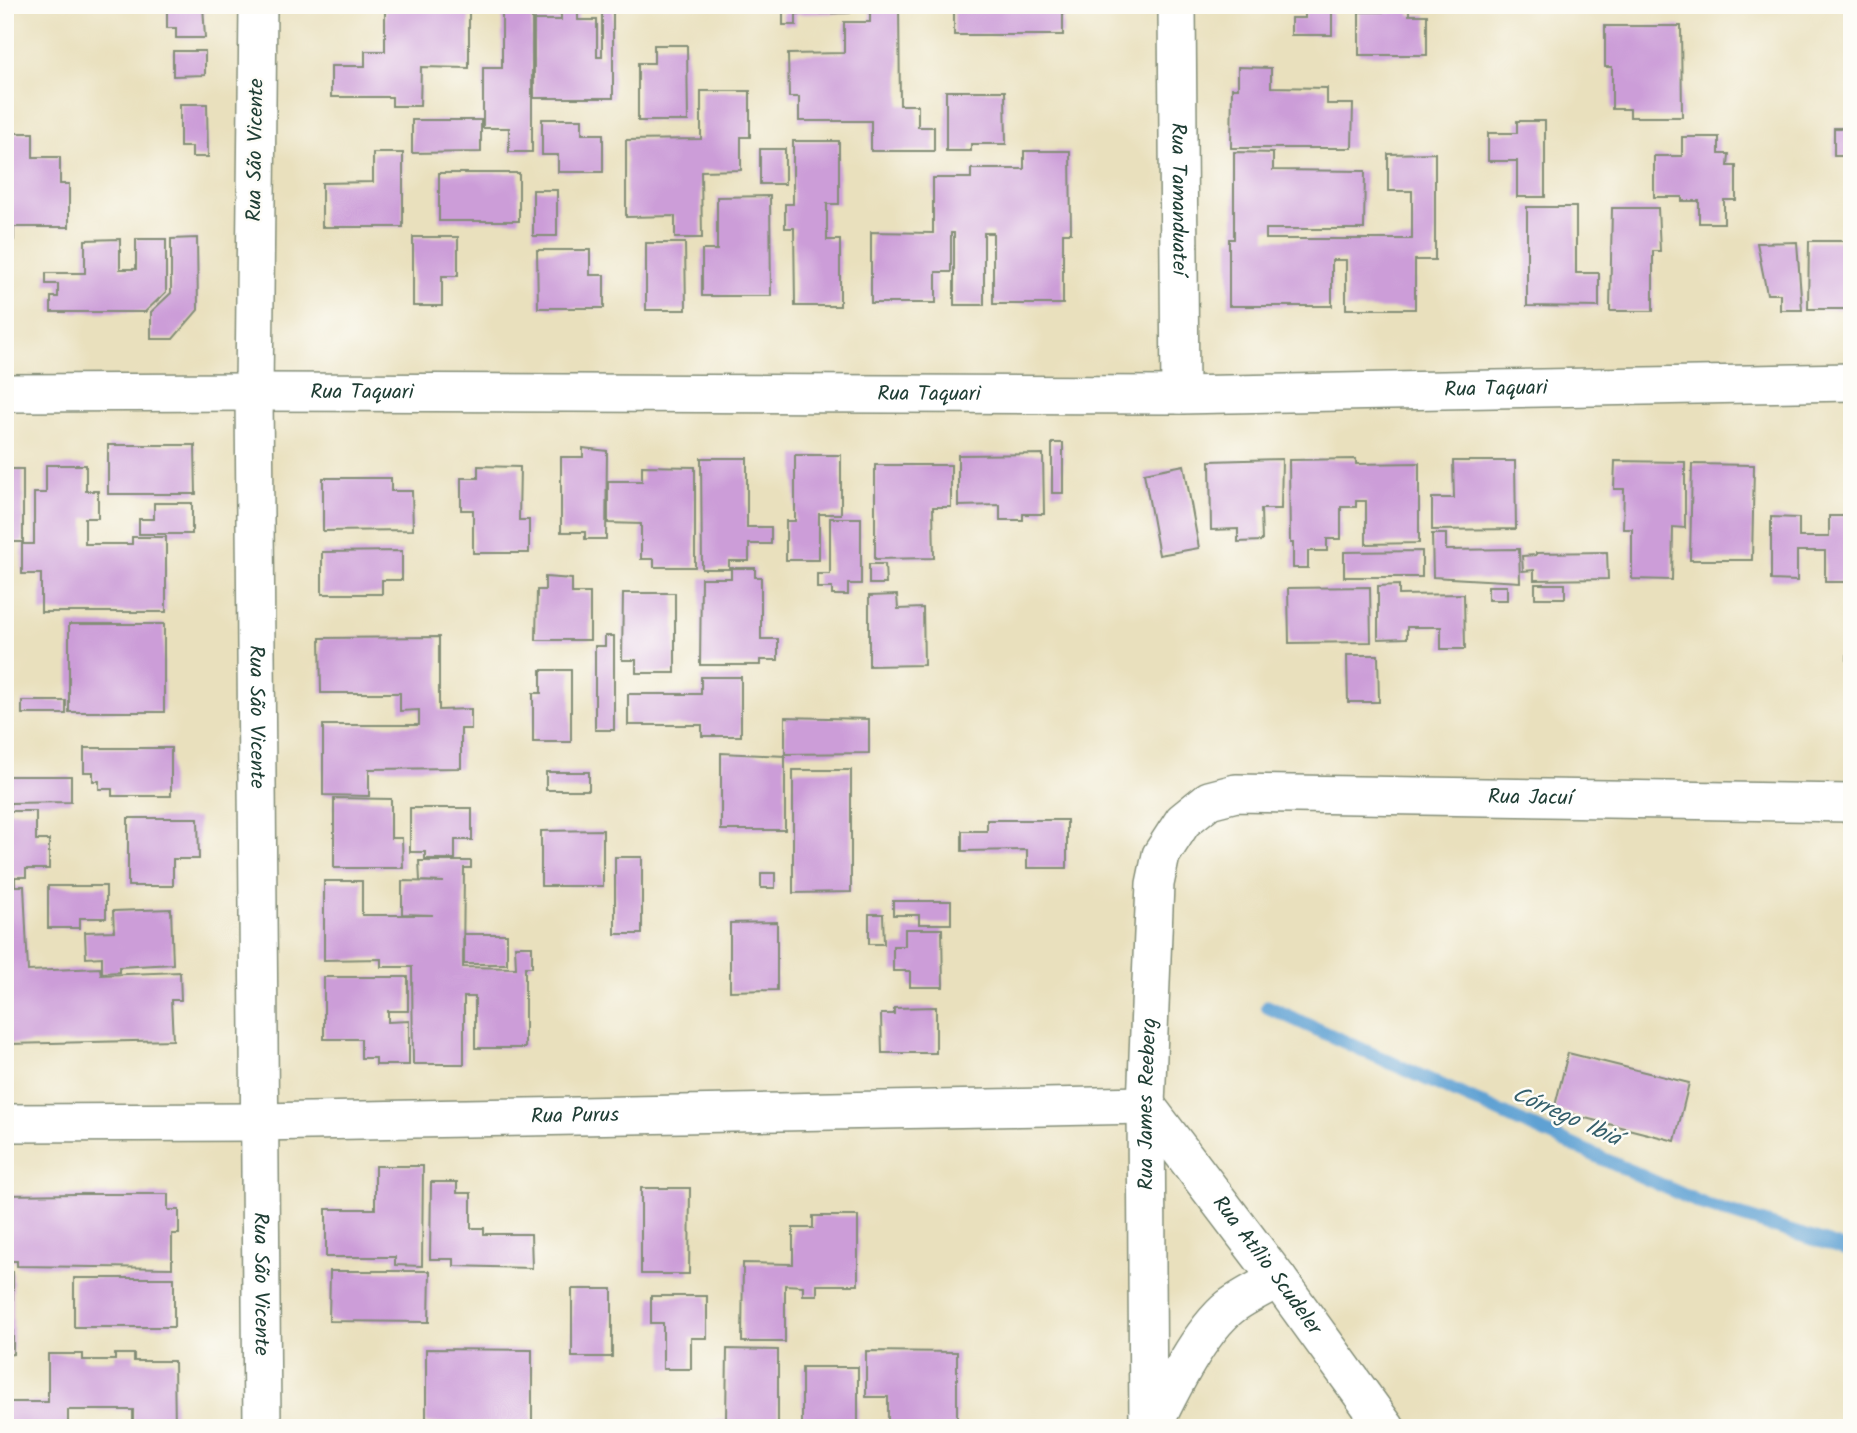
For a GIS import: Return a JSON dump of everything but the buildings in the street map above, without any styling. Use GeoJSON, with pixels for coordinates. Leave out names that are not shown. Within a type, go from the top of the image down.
{"type":"FeatureCollection","features":[{"type":"Feature","properties":{"kind":"street","name":"Rua São Vicente"},"geometry":{"type":"LineString","coordinates":[[258,5],[254,392],[262,1428]]}},
{"type":"Feature","properties":{"kind":"street","name":"Rua Tamanduateí"},"geometry":{"type":"LineString","coordinates":[[1177,5],[1180,395]]}},
{"type":"Feature","properties":{"kind":"street","name":"Rua Taquari"},"geometry":{"type":"LineString","coordinates":[[5,393],[1180,395],[1852,382]]}},
{"type":"Feature","properties":{"kind":"street","name":"Rua Jacuí"},"geometry":{"type":"LineString","coordinates":[[1209,800],[1237,793],[1852,803]]}},
{"type":"Feature","properties":{"kind":"street","name":"Rua James Reeberg"},"geometry":{"type":"LineString","coordinates":[[1150,1428],[1146,1105],[1155,884],[1161,855],[1183,821],[1209,800]]}},
{"type":"Feature","properties":{"kind":"street","name":"Rua Purus"},"geometry":{"type":"LineString","coordinates":[[5,1123],[259,1122],[1146,1105]]}},
{"type":"Feature","properties":{"kind":"street","name":"Rua Atílio Scudeler"},"geometry":{"type":"LineString","coordinates":[[1146,1105],[1278,1279],[1386,1428]]}},
{"type":"Feature","properties":{"kind":"street"},"geometry":{"type":"LineString","coordinates":[[1150,1428],[1173,1384],[1203,1338],[1229,1308],[1278,1279]]}},
{"type":"Feature","properties":{"kind":"waterway","name":"Córrego Ibiá"},"geometry":{"type":"LineString","coordinates":[[1268,1007],[1705,1205],[1852,1251]]}}]}
